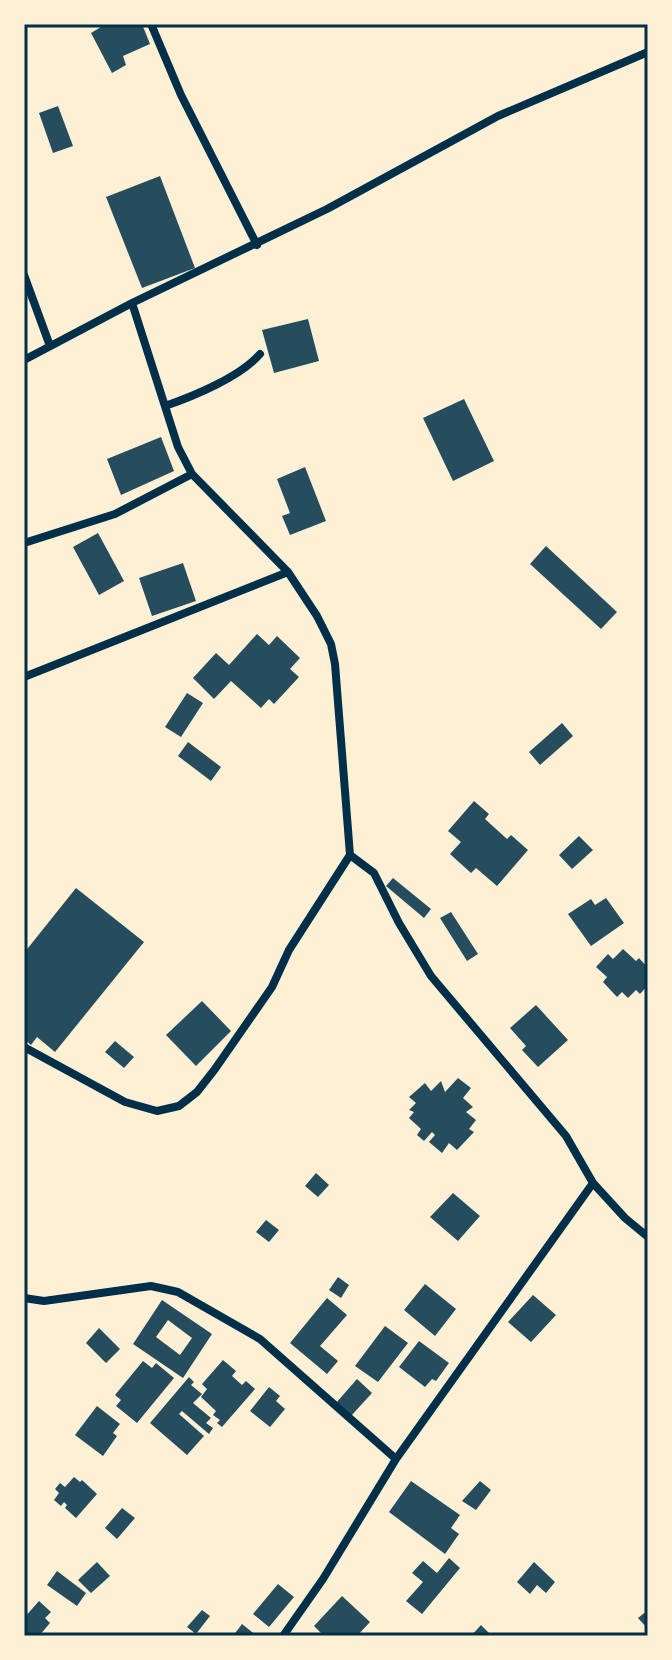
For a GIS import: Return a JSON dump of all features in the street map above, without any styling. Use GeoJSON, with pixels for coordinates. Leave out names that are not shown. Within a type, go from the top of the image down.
{"type":"FeatureCollection","features":[{"type":"Feature","properties":{"kind":"street"},"geometry":{"type":"LineString","coordinates":[[151,24],[181,95],[257,245]]}},
{"type":"Feature","properties":{"kind":"street"},"geometry":{"type":"LineString","coordinates":[[24,360],[132,303],[257,245],[498,116],[648,52]]}},
{"type":"Feature","properties":{"kind":"street"},"geometry":{"type":"LineString","coordinates":[[24,275],[50,346]]}},
{"type":"Feature","properties":{"kind":"street"},"geometry":{"type":"LineString","coordinates":[[24,1047],[125,1102],[157,1111],[179,1106],[197,1092],[215,1069],[272,987],[289,950],[350,855],[331,644],[288,572],[192,474],[178,447],[132,303]]}},
{"type":"Feature","properties":{"kind":"street"},"geometry":{"type":"LineString","coordinates":[[165,406],[242,372],[260,354]]}},
{"type":"Feature","properties":{"kind":"street"},"geometry":{"type":"LineString","coordinates":[[24,543],[115,514],[192,474]]}},
{"type":"Feature","properties":{"kind":"street"},"geometry":{"type":"LineString","coordinates":[[24,677],[288,572]]}},
{"type":"Feature","properties":{"kind":"street"},"geometry":{"type":"LineString","coordinates":[[350,855],[374,873],[431,976],[566,1136],[593,1183],[625,1218],[648,1237]]}},
{"type":"Feature","properties":{"kind":"street"},"geometry":{"type":"LineString","coordinates":[[283,1636],[323,1579],[396,1459],[593,1183]]}},
{"type":"Feature","properties":{"kind":"street"},"geometry":{"type":"LineString","coordinates":[[24,1298],[44,1301],[151,1286],[178,1292],[260,1339],[396,1459]]}},
{"type":"Feature","properties":{"kind":"building"},"geometry":{"type":"Polygon","coordinates":[[[106,24],[142,24],[150,44],[123,56],[126,65],[112,73],[91,33],[106,24]]]}},
{"type":"Feature","properties":{"kind":"building"},"geometry":{"type":"Polygon","coordinates":[[[58,106],[73,146],[53,153],[39,113],[58,106]]]}},
{"type":"Feature","properties":{"kind":"building"},"geometry":{"type":"Polygon","coordinates":[[[160,176],[195,268],[142,288],[106,197],[160,176]]]}},
{"type":"Feature","properties":{"kind":"building"},"geometry":{"type":"Polygon","coordinates":[[[308,319],[319,361],[274,373],[262,330],[308,319]]]}},
{"type":"Feature","properties":{"kind":"building"},"geometry":{"type":"Polygon","coordinates":[[[464,399],[494,461],[453,481],[423,418],[464,399]]]}},
{"type":"Feature","properties":{"kind":"building"},"geometry":{"type":"Polygon","coordinates":[[[161,437],[174,471],[121,495],[107,459],[161,437]]]}},
{"type":"Feature","properties":{"kind":"building"},"geometry":{"type":"Polygon","coordinates":[[[305,467],[326,521],[290,535],[282,516],[290,513],[277,479],[305,467]]]}},
{"type":"Feature","properties":{"kind":"building"},"geometry":{"type":"Polygon","coordinates":[[[98,533],[124,581],[99,595],[73,547],[98,533]]]}},
{"type":"Feature","properties":{"kind":"building"},"geometry":{"type":"Polygon","coordinates":[[[546,546],[617,612],[601,629],[530,564],[546,546]]]}},
{"type":"Feature","properties":{"kind":"building"},"geometry":{"type":"Polygon","coordinates":[[[183,563],[196,601],[152,616],[139,578],[183,563]]]}},
{"type":"Feature","properties":{"kind":"building"},"geometry":{"type":"Polygon","coordinates":[[[257,634],[269,645],[277,636],[300,658],[290,669],[299,677],[274,704],[269,699],[261,708],[231,681],[214,699],[193,678],[216,653],[229,665],[257,634]]]}},
{"type":"Feature","properties":{"kind":"building"},"geometry":{"type":"Polygon","coordinates":[[[187,693],[203,703],[181,737],[165,727],[187,693]]]}},
{"type":"Feature","properties":{"kind":"building"},"geometry":{"type":"Polygon","coordinates":[[[562,723],[573,736],[540,765],[529,752],[562,723]]]}},
{"type":"Feature","properties":{"kind":"building"},"geometry":{"type":"Polygon","coordinates":[[[188,742],[221,767],[211,781],[178,756],[188,742]]]}},
{"type":"Feature","properties":{"kind":"building"},"geometry":{"type":"Polygon","coordinates":[[[474,801],[489,814],[485,819],[507,839],[511,835],[528,850],[497,886],[476,868],[471,873],[450,854],[461,842],[448,831],[474,801]]]}},
{"type":"Feature","properties":{"kind":"building"},"geometry":{"type":"Polygon","coordinates":[[[579,836],[593,850],[572,869],[559,855],[579,836]]]}},
{"type":"Feature","properties":{"kind":"building"},"geometry":{"type":"Polygon","coordinates":[[[393,878],[431,909],[424,918],[386,886],[393,878]]]}},
{"type":"Feature","properties":{"kind":"building"},"geometry":{"type":"Polygon","coordinates":[[[76,888],[144,942],[55,1052],[37,1037],[31,1045],[24,1039],[24,953],[76,888]]]}},
{"type":"Feature","properties":{"kind":"building"},"geometry":{"type":"Polygon","coordinates":[[[606,898],[624,923],[591,946],[568,914],[591,899],[595,905],[606,898]]]}},
{"type":"Feature","properties":{"kind":"building"},"geometry":{"type":"Polygon","coordinates":[[[451,912],[478,954],[467,961],[440,918],[451,912]]]}},
{"type":"Feature","properties":{"kind":"building"},"geometry":{"type":"Polygon","coordinates":[[[623,949],[636,961],[639,958],[648,968],[648,985],[640,994],[636,990],[628,998],[622,992],[617,997],[603,982],[607,977],[596,967],[608,954],[613,959],[623,949]]]}},
{"type":"Feature","properties":{"kind":"building"},"geometry":{"type":"Polygon","coordinates":[[[202,1001],[231,1031],[196,1066],[166,1035],[202,1001]]]}},
{"type":"Feature","properties":{"kind":"building"},"geometry":{"type":"Polygon","coordinates":[[[536,1005],[568,1040],[538,1067],[522,1050],[526,1046],[510,1028],[536,1005]]]}},
{"type":"Feature","properties":{"kind":"building"},"geometry":{"type":"Polygon","coordinates":[[[115,1041],[134,1057],[124,1068],[105,1052],[115,1041]]]}},
{"type":"Feature","properties":{"kind":"building"},"geometry":{"type":"Polygon","coordinates":[[[458,1078],[471,1088],[463,1098],[473,1107],[466,1112],[476,1120],[469,1129],[474,1132],[457,1150],[449,1143],[442,1153],[429,1142],[435,1135],[432,1132],[424,1141],[417,1135],[421,1129],[409,1118],[414,1112],[409,1110],[416,1103],[409,1097],[425,1083],[431,1091],[441,1081],[445,1092],[458,1078]]]}},
{"type":"Feature","properties":{"kind":"building"},"geometry":{"type":"Polygon","coordinates":[[[316,1173],[329,1185],[318,1197],[305,1186],[316,1173]]]}},
{"type":"Feature","properties":{"kind":"building"},"geometry":{"type":"Polygon","coordinates":[[[453,1193],[480,1216],[458,1241],[430,1217],[453,1193]]]}},
{"type":"Feature","properties":{"kind":"building"},"geometry":{"type":"Polygon","coordinates":[[[266,1220],[279,1230],[269,1242],[256,1232],[266,1220]]]}},
{"type":"Feature","properties":{"kind":"building"},"geometry":{"type":"Polygon","coordinates":[[[338,1277],[349,1285],[341,1298],[329,1290],[338,1277]]]}},
{"type":"Feature","properties":{"kind":"building"},"geometry":{"type":"Polygon","coordinates":[[[425,1284],[456,1309],[435,1336],[404,1310],[425,1284]]]}},
{"type":"Feature","properties":{"kind":"building"},"geometry":{"type":"Polygon","coordinates":[[[533,1295],[556,1315],[531,1342],[508,1322],[533,1295]]]}},
{"type":"Feature","properties":{"kind":"building"},"geometry":{"type":"Polygon","coordinates":[[[327,1298],[347,1315],[320,1346],[338,1361],[327,1374],[290,1343],[327,1298]]]}},
{"type":"Feature","properties":{"kind":"building"},"geometry":{"type":"Polygon","coordinates":[[[162,1300],[212,1334],[183,1378],[133,1344],[162,1300]],[[168,1320],[156,1337],[180,1355],[192,1338],[168,1320]]]}},
{"type":"Feature","properties":{"kind":"building"},"geometry":{"type":"Polygon","coordinates":[[[385,1326],[408,1343],[378,1382],[355,1366],[385,1326]]]}},
{"type":"Feature","properties":{"kind":"building"},"geometry":{"type":"Polygon","coordinates":[[[99,1328],[120,1349],[106,1363],[86,1343],[99,1328]]]}},
{"type":"Feature","properties":{"kind":"building"},"geometry":{"type":"Polygon","coordinates":[[[419,1341],[449,1363],[436,1381],[432,1379],[425,1387],[399,1367],[419,1341]]]}},
{"type":"Feature","properties":{"kind":"building"},"geometry":{"type":"Polygon","coordinates":[[[223,1360],[236,1371],[232,1376],[242,1385],[246,1381],[255,1389],[222,1427],[217,1423],[220,1420],[213,1415],[216,1411],[201,1397],[207,1389],[202,1384],[223,1360]]]}},
{"type":"Feature","properties":{"kind":"building"},"geometry":{"type":"Polygon","coordinates":[[[143,1361],[152,1368],[156,1363],[174,1378],[137,1423],[116,1406],[121,1400],[115,1395],[143,1361]]]}},
{"type":"Feature","properties":{"kind":"building"},"geometry":{"type":"Polygon","coordinates":[[[189,1377],[194,1382],[191,1385],[202,1394],[193,1403],[211,1418],[206,1423],[213,1428],[209,1434],[182,1411],[179,1414],[204,1436],[187,1455],[150,1423],[189,1377]]]}},
{"type":"Feature","properties":{"kind":"building"},"geometry":{"type":"Polygon","coordinates":[[[357,1379],[372,1393],[351,1416],[336,1403],[357,1379]]]}},
{"type":"Feature","properties":{"kind":"building"},"geometry":{"type":"Polygon","coordinates":[[[269,1387],[280,1396],[276,1401],[285,1409],[270,1427],[250,1411],[269,1387]]]}},
{"type":"Feature","properties":{"kind":"building"},"geometry":{"type":"Polygon","coordinates":[[[97,1406],[120,1424],[113,1433],[117,1436],[103,1456],[75,1435],[97,1406]]]}},
{"type":"Feature","properties":{"kind":"building"},"geometry":{"type":"Polygon","coordinates":[[[74,1477],[97,1494],[76,1518],[65,1508],[67,1505],[64,1502],[61,1506],[54,1500],[59,1493],[55,1489],[60,1483],[65,1487],[74,1477]]]}},
{"type":"Feature","properties":{"kind":"building"},"geometry":{"type":"Polygon","coordinates":[[[411,1481],[460,1515],[451,1528],[459,1534],[445,1554],[389,1512],[411,1481]]]}},
{"type":"Feature","properties":{"kind":"building"},"geometry":{"type":"Polygon","coordinates":[[[480,1481],[491,1490],[476,1510],[462,1501],[480,1481]]]}},
{"type":"Feature","properties":{"kind":"building"},"geometry":{"type":"Polygon","coordinates":[[[122,1508],[135,1518],[117,1539],[105,1528],[122,1508]]]}},
{"type":"Feature","properties":{"kind":"building"},"geometry":{"type":"Polygon","coordinates":[[[449,1558],[460,1568],[422,1614],[406,1601],[423,1582],[412,1573],[423,1561],[437,1573],[449,1558]]]}},
{"type":"Feature","properties":{"kind":"building"},"geometry":{"type":"Polygon","coordinates":[[[97,1562],[110,1576],[91,1593],[78,1580],[97,1562]]]}},
{"type":"Feature","properties":{"kind":"building"},"geometry":{"type":"Polygon","coordinates":[[[534,1562],[555,1582],[546,1593],[537,1585],[530,1594],[517,1582],[534,1562]]]}},
{"type":"Feature","properties":{"kind":"building"},"geometry":{"type":"Polygon","coordinates":[[[57,1571],[86,1593],[77,1606],[47,1585],[57,1571]]]}},
{"type":"Feature","properties":{"kind":"building"},"geometry":{"type":"Polygon","coordinates":[[[278,1584],[294,1597],[269,1627],[253,1614],[278,1584]]]}},
{"type":"Feature","properties":{"kind":"building"},"geometry":{"type":"Polygon","coordinates":[[[342,1596],[370,1622],[357,1636],[324,1636],[314,1626],[342,1596]]]}},
{"type":"Feature","properties":{"kind":"building"},"geometry":{"type":"Polygon","coordinates":[[[39,1601],[51,1612],[45,1618],[50,1623],[39,1636],[24,1636],[24,1618],[39,1601]]]}},
{"type":"Feature","properties":{"kind":"building"},"geometry":{"type":"Polygon","coordinates":[[[202,1610],[210,1616],[196,1634],[187,1627],[202,1610]]]}},
{"type":"Feature","properties":{"kind":"building"},"geometry":{"type":"Polygon","coordinates":[[[648,1610],[648,1629],[638,1618],[648,1610]]]}},
{"type":"Feature","properties":{"kind":"building"},"geometry":{"type":"Polygon","coordinates":[[[242,1624],[257,1636],[233,1636],[242,1624]]]}},
{"type":"Feature","properties":{"kind":"building"},"geometry":{"type":"Polygon","coordinates":[[[481,1625],[492,1636],[471,1636],[481,1625]]]}}]}
